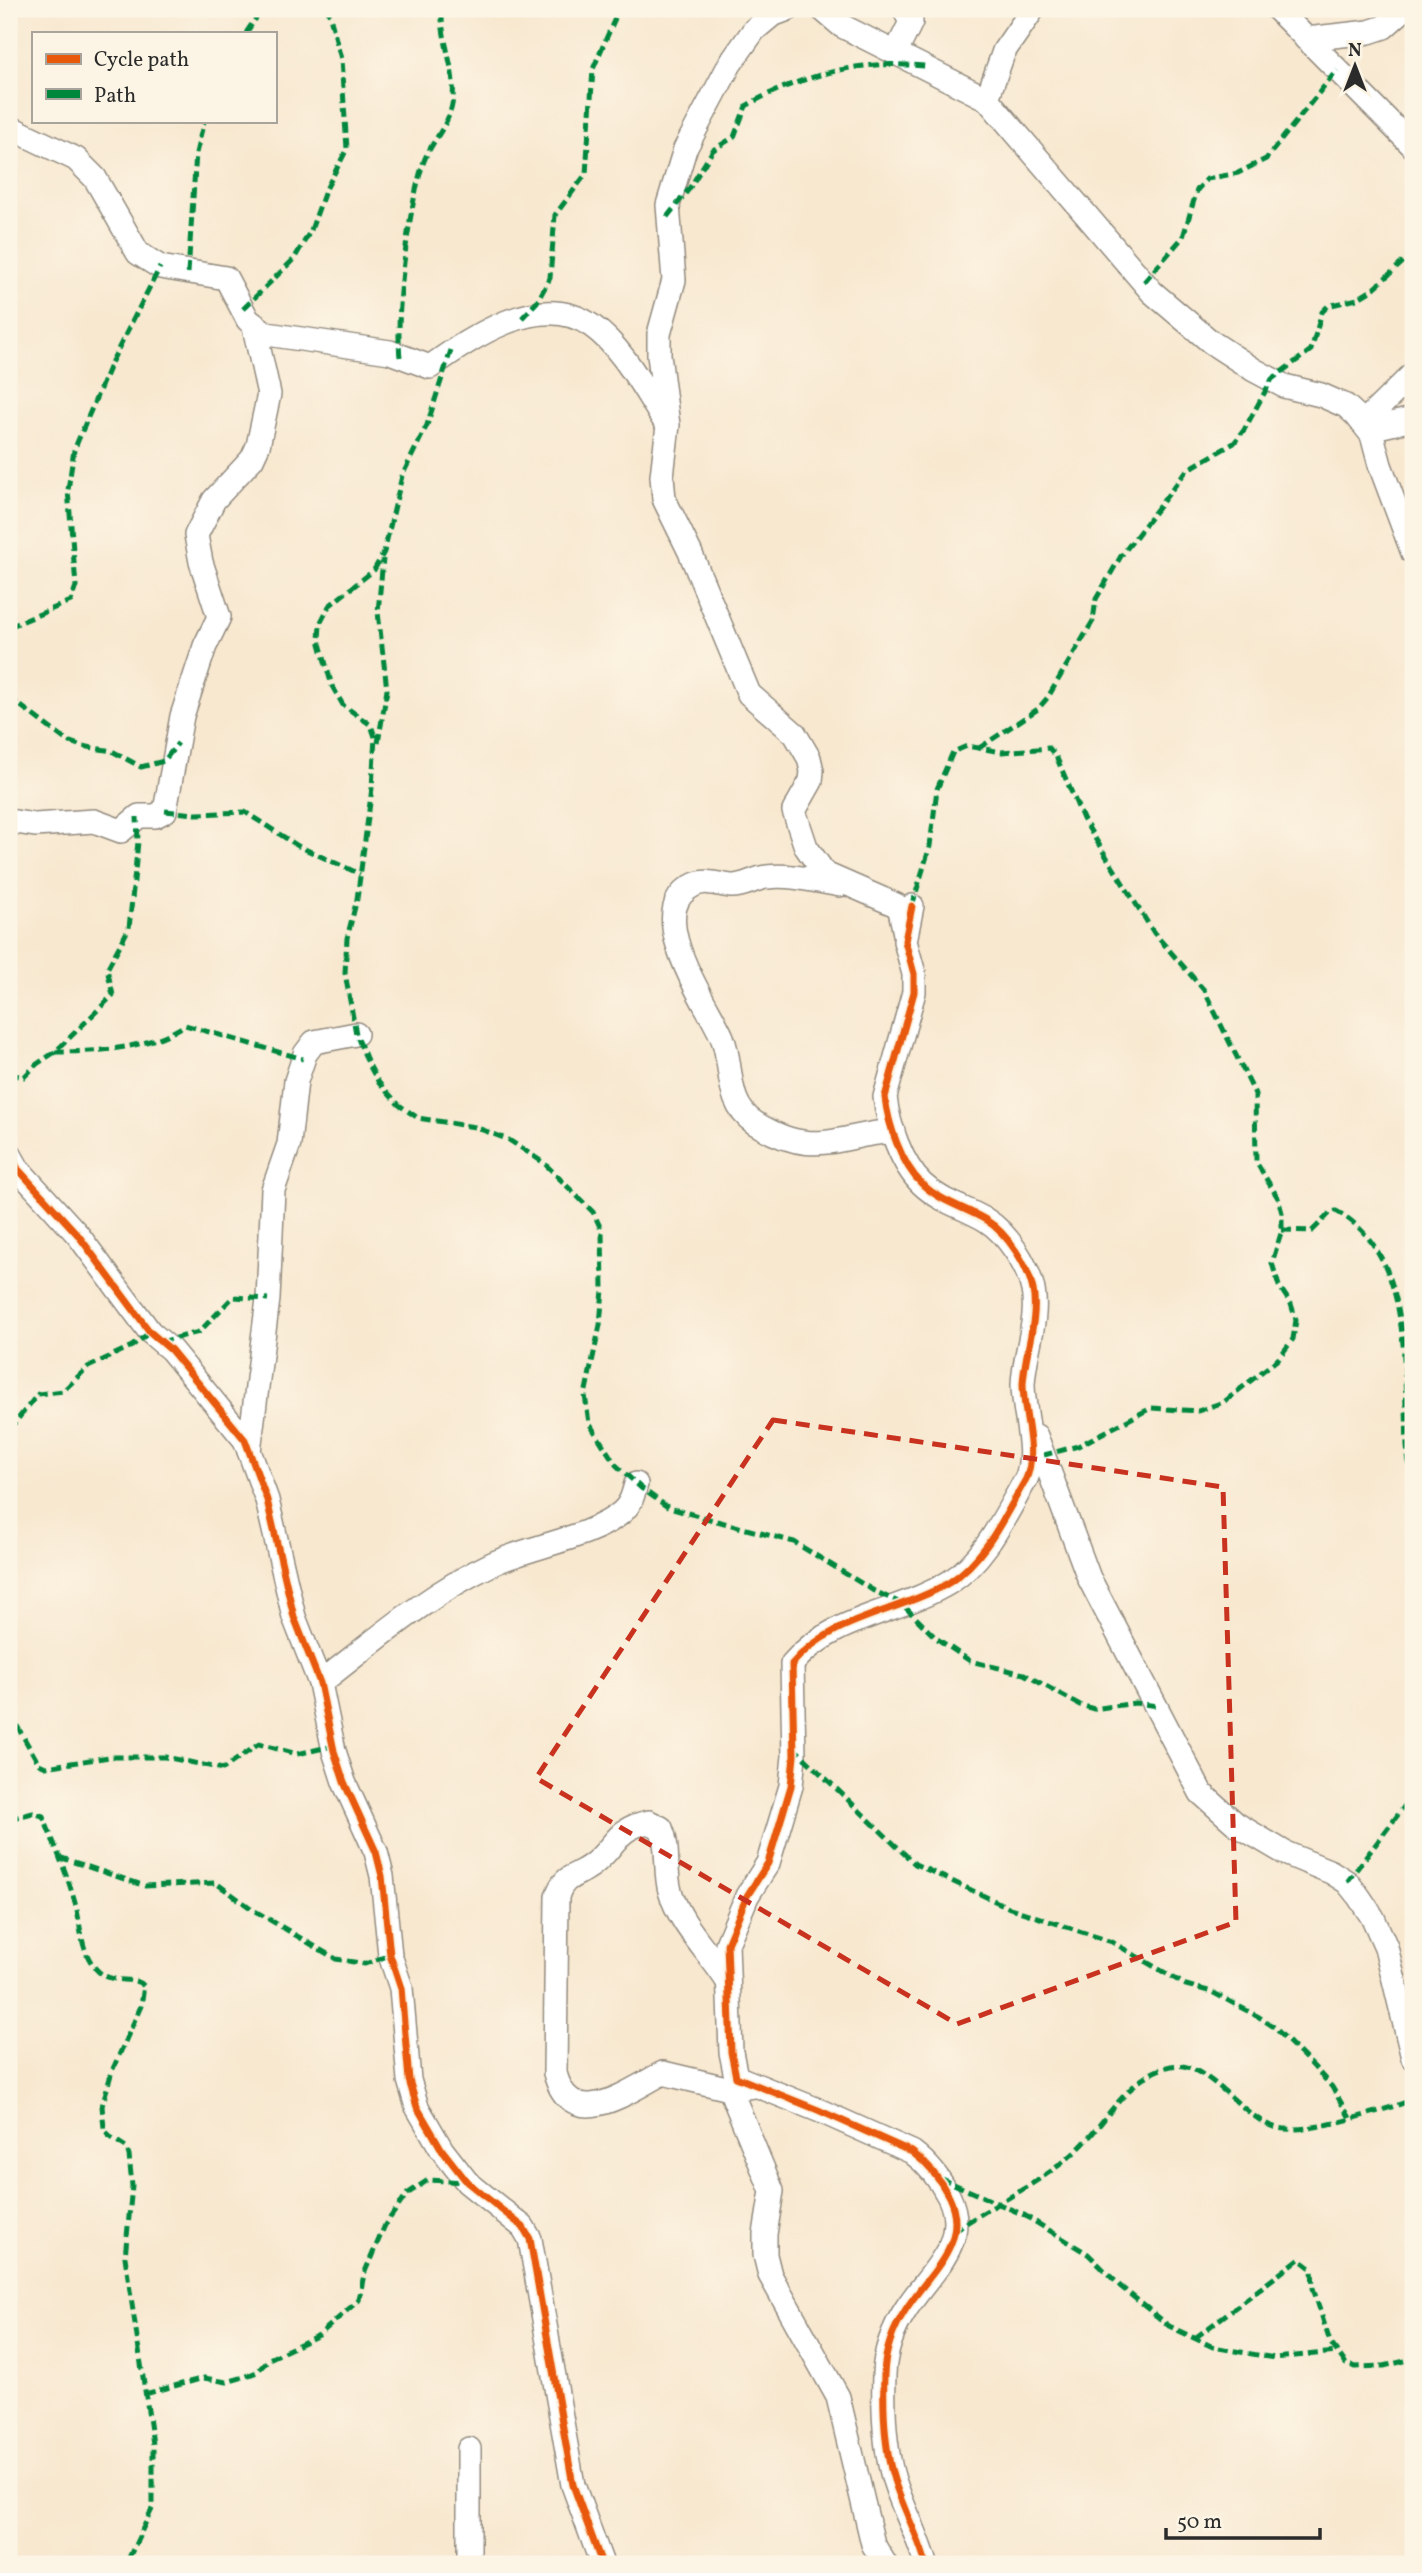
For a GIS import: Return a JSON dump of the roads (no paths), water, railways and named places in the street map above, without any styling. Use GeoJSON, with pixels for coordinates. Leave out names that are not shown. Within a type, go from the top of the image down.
{"type":"FeatureCollection","features":[{"type":"Feature","properties":{"kind":"street"},"geometry":{"type":"LineString","coordinates":[[788,9],[772,15],[754,30],[730,64],[685,149],[672,186],[667,217],[674,280],[659,334],[667,425],[662,476],[664,499],[690,552],[749,694],[795,734],[808,758],[812,771],[811,781],[794,811],[806,847],[825,874],[896,905],[900,910],[915,984],[885,1097],[892,1132],[921,1183],[948,1204],[994,1227],[1027,1272],[1034,1302],[1024,1367],[1023,1407],[1031,1457],[1029,1473],[979,1556],[950,1582],[854,1621],[816,1643],[792,1664],[791,1786],[768,1863],[747,1896],[727,1944],[733,2069],[737,2078],[912,2152],[924,2161],[943,2185],[953,2206],[956,2224],[945,2257],[907,2307],[894,2330],[887,2350],[884,2374],[890,2467],[926,2564]]}},
{"type":"Feature","properties":{"kind":"street"},"geometry":{"type":"LineString","coordinates":[[822,9],[842,26],[987,99],[1152,292],[1211,342],[1284,386],[1321,395],[1346,406],[1366,426],[1413,553]]}},
{"type":"Feature","properties":{"kind":"street"},"geometry":{"type":"LineString","coordinates":[[896,52],[911,22],[904,9]]}},
{"type":"Feature","properties":{"kind":"street"},"geometry":{"type":"LineString","coordinates":[[987,99],[1004,51],[1033,9]]}},
{"type":"Feature","properties":{"kind":"street"},"geometry":{"type":"LineString","coordinates":[[1277,9],[1413,146]]}},
{"type":"Feature","properties":{"kind":"street"},"geometry":{"type":"LineString","coordinates":[[1306,39],[1369,32],[1384,27],[1404,9]]}},
{"type":"Feature","properties":{"kind":"street"},"geometry":{"type":"LineString","coordinates":[[9,127],[76,159],[95,178],[138,253],[160,267],[226,278],[254,327],[269,394],[266,414],[252,459],[222,489],[196,535],[201,562],[219,617],[205,646],[182,716],[165,811],[155,816],[139,816],[121,831],[94,821],[35,825],[9,821]]}},
{"type":"Feature","properties":{"kind":"street"},"geometry":{"type":"LineString","coordinates":[[254,327],[267,334],[291,339],[390,352],[430,367],[490,327],[536,314],[572,316],[592,325],[622,357],[667,425]]}},
{"type":"Feature","properties":{"kind":"street"},"geometry":{"type":"LineString","coordinates":[[1366,426],[1413,374]]}},
{"type":"Feature","properties":{"kind":"street"},"geometry":{"type":"LineString","coordinates":[[1366,426],[1413,419]]}},
{"type":"Feature","properties":{"kind":"street"},"geometry":{"type":"LineString","coordinates":[[854,887],[783,876],[764,877],[732,886],[718,883],[695,885],[679,902],[674,928],[683,961],[723,1038],[737,1106],[754,1122],[804,1143],[820,1144],[869,1133],[892,1132]]}},
{"type":"Feature","properties":{"kind":"street"},"geometry":{"type":"LineString","coordinates":[[905,934],[912,906]]}},
{"type":"Feature","properties":{"kind":"street"},"geometry":{"type":"LineString","coordinates":[[249,1451],[268,1299],[272,1190],[289,1144],[296,1081],[305,1054],[314,1042],[355,1034]]}},
{"type":"Feature","properties":{"kind":"street"},"geometry":{"type":"LineString","coordinates":[[9,1153],[18,1169],[102,1262],[150,1332],[172,1350],[245,1440],[267,1500],[294,1617],[320,1683],[334,1751],[344,1782],[365,1822],[382,1876],[390,1955],[401,1988],[409,2080],[417,2107],[442,2150],[467,2182],[528,2233],[573,2485],[602,2564]]}},
{"type":"Feature","properties":{"kind":"street"},"geometry":{"type":"LineString","coordinates":[[1023,1407],[1089,1578],[1201,1793],[1236,1824],[1285,1853],[1331,1872],[1353,1890],[1373,1917],[1386,1947],[1413,2057]]}},
{"type":"Feature","properties":{"kind":"street"},"geometry":{"type":"LineString","coordinates":[[320,1683],[431,1596],[494,1563],[592,1528],[620,1514],[631,1503],[636,1484]]}},
{"type":"Feature","properties":{"kind":"street"},"geometry":{"type":"LineString","coordinates":[[729,1984],[682,1917],[670,1892],[667,1840],[661,1828],[649,1822],[621,1831],[592,1864],[568,1877],[560,1886],[557,1897],[555,2073],[559,2090],[572,2100],[589,2105],[611,2102],[663,2073],[730,2089],[754,2086]]}},
{"type":"Feature","properties":{"kind":"street"},"geometry":{"type":"LineString","coordinates":[[730,2089],[772,2191],[765,2234],[765,2255],[770,2275],[838,2397],[873,2544],[885,2564]]}},
{"type":"Feature","properties":{"kind":"street"},"geometry":{"type":"LineString","coordinates":[[468,2449],[468,2564]]}}]}
